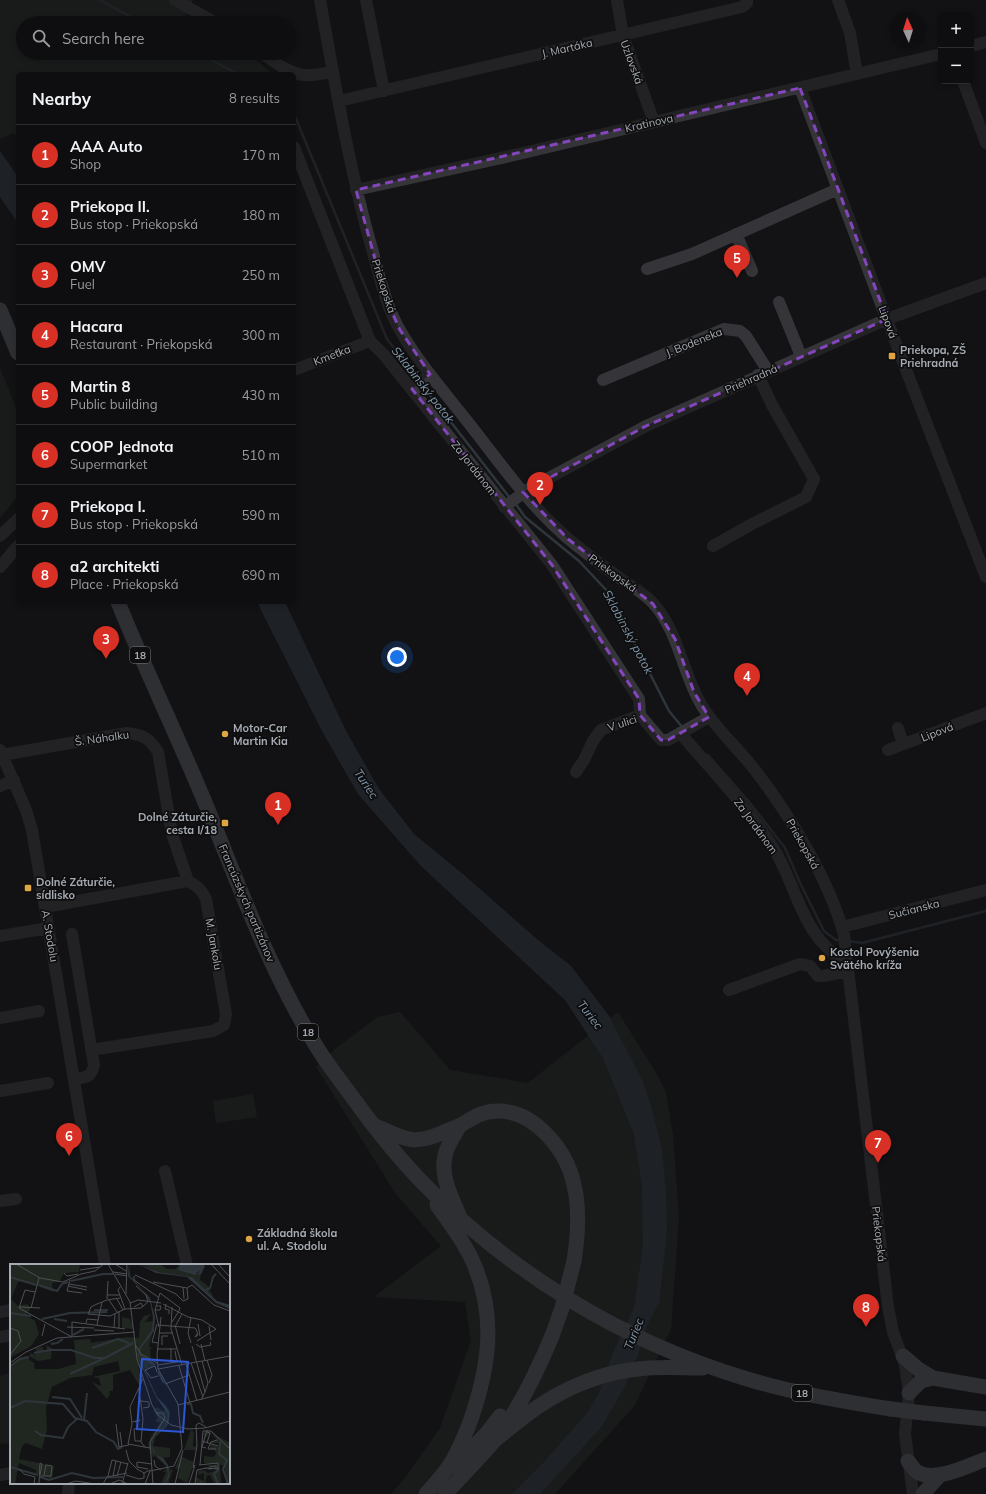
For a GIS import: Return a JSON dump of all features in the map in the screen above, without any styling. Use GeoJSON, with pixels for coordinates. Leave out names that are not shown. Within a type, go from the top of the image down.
{"type":"FeatureCollection","features":[{"type":"Feature","properties":{"kind":"main road"},"geometry":{"type":"LineString","coordinates":[[0,310],[16,348]]}},
{"type":"Feature","properties":{"kind":"main road","name":"Francúzskych partizánov"},"geometry":{"type":"LineString","coordinates":[[119,604],[201,793],[273,966],[314,1043],[373,1125]]}},
{"type":"Feature","properties":{"kind":"main road"},"geometry":{"type":"LineString","coordinates":[[373,1125],[399,1137],[408,1140],[418,1140],[431,1138],[460,1125],[472,1117],[486,1112],[511,1112],[529,1119],[539,1126],[550,1138],[560,1151],[574,1184],[578,1223],[574,1260],[562,1308],[552,1336],[529,1387],[515,1411],[495,1440],[445,1494]]}},
{"type":"Feature","properties":{"kind":"main road","name":"18"},"geometry":{"type":"LineString","coordinates":[[373,1125],[420,1180],[462,1219],[536,1278],[605,1320],[657,1345],[715,1369],[776,1387],[890,1409],[924,1414],[986,1419]]}},
{"type":"Feature","properties":{"kind":"main road"},"geometry":{"type":"LineString","coordinates":[[460,1125],[447,1148],[443,1163],[445,1181],[462,1219]]}},
{"type":"Feature","properties":{"kind":"main road"},"geometry":{"type":"LineString","coordinates":[[420,1180],[464,1245],[473,1263],[481,1284],[486,1308],[488,1330],[488,1354],[483,1380],[465,1433],[450,1465],[427,1494]]}},
{"type":"Feature","properties":{"kind":"main road"},"geometry":{"type":"LineString","coordinates":[[903,1356],[918,1369],[933,1378],[986,1387]]}},
{"type":"Feature","properties":{"kind":"main road"},"geometry":{"type":"LineString","coordinates":[[495,1440],[539,1406],[557,1395],[585,1383],[612,1374],[638,1369],[666,1367],[715,1369]]}},
{"type":"Feature","properties":{"kind":"main road"},"geometry":{"type":"LineString","coordinates":[[427,1494],[439,1484],[487,1433],[535,1371]]}},
{"type":"Feature","properties":{"kind":"main road"},"geometry":{"type":"LineString","coordinates":[[909,1393],[920,1381],[933,1378]]}},
{"type":"Feature","properties":{"kind":"main road"},"geometry":{"type":"LineString","coordinates":[[908,1461],[917,1472],[926,1475],[939,1476],[986,1459]]}},
{"type":"Feature","properties":{"kind":"main road"},"geometry":{"type":"LineString","coordinates":[[923,1494],[939,1476]]}},
{"type":"Feature","properties":{"kind":"street"},"geometry":{"type":"LineString","coordinates":[[175,0],[204,16]]}},
{"type":"Feature","properties":{"kind":"street","name":"Priekopská"},"geometry":{"type":"LineString","coordinates":[[320,0],[356,190],[386,299],[400,330],[427,376],[520,495],[568,539],[638,591],[653,604],[666,622],[675,639],[694,692],[709,717],[716,727],[755,769],[792,824],[820,875],[843,931],[888,1307],[893,1332],[903,1356],[909,1393],[905,1434],[913,1494]]}},
{"type":"Feature","properties":{"kind":"street"},"geometry":{"type":"LineString","coordinates":[[366,0],[384,91]]}},
{"type":"Feature","properties":{"kind":"street","name":"Uzlovská"},"geometry":{"type":"LineString","coordinates":[[617,0],[623,36],[654,122]]}},
{"type":"Feature","properties":{"kind":"street","name":"J. Martáka"},"geometry":{"type":"LineString","coordinates":[[339,101],[623,36],[742,7],[747,3],[747,0]]}},
{"type":"Feature","properties":{"kind":"street"},"geometry":{"type":"LineString","coordinates":[[838,0],[850,33],[857,74]]}},
{"type":"Feature","properties":{"kind":"street"},"geometry":{"type":"LineString","coordinates":[[974,45],[986,42]]}},
{"type":"Feature","properties":{"kind":"street","name":"Kratinova"},"geometry":{"type":"LineString","coordinates":[[356,190],[654,122],[938,55]]}},
{"type":"Feature","properties":{"kind":"street"},"geometry":{"type":"LineString","coordinates":[[273,60],[292,72]]}},
{"type":"Feature","properties":{"kind":"street"},"geometry":{"type":"LineString","coordinates":[[296,74],[311,75],[333,72]]}},
{"type":"Feature","properties":{"kind":"street"},"geometry":{"type":"LineString","coordinates":[[964,84],[986,144]]}},
{"type":"Feature","properties":{"kind":"street","name":"Lipová"},"geometry":{"type":"LineString","coordinates":[[800,88],[986,577]]}},
{"type":"Feature","properties":{"kind":"street","name":"Za Jordánom"},"geometry":{"type":"LineString","coordinates":[[296,152],[370,341],[384,355],[412,389],[552,565],[639,699],[640,715]]}},
{"type":"Feature","properties":{"kind":"street"},"geometry":{"type":"LineString","coordinates":[[647,269],[692,254],[838,189]]}},
{"type":"Feature","properties":{"kind":"street"},"geometry":{"type":"LineString","coordinates":[[736,234],[752,271]]}},
{"type":"Feature","properties":{"kind":"street","name":"Priehradná"},"geometry":{"type":"LineString","coordinates":[[504,506],[520,495],[646,426],[887,319],[986,283]]}},
{"type":"Feature","properties":{"kind":"street"},"geometry":{"type":"LineString","coordinates":[[779,302],[801,356]]}},
{"type":"Feature","properties":{"kind":"street","name":"J. Bodeneka"},"geometry":{"type":"LineString","coordinates":[[603,380],[724,329],[740,331],[746,336],[763,373],[772,404],[814,479],[806,497],[752,524],[713,546]]}},
{"type":"Feature","properties":{"kind":"street","name":"Kmeťka"},"geometry":{"type":"LineString","coordinates":[[296,369],[370,341]]}},
{"type":"Feature","properties":{"kind":"street"},"geometry":{"type":"LineString","coordinates":[[412,389],[427,376]]}},
{"type":"Feature","properties":{"kind":"street"},"geometry":{"type":"LineString","coordinates":[[0,536],[16,521]]}},
{"type":"Feature","properties":{"kind":"street"},"geometry":{"type":"LineString","coordinates":[[0,567],[16,548]]}},
{"type":"Feature","properties":{"kind":"street","name":"Lipová"},"geometry":{"type":"LineString","coordinates":[[888,750],[986,713]]}},
{"type":"Feature","properties":{"kind":"street","name":"V ulici"},"geometry":{"type":"LineString","coordinates":[[576,772],[597,734],[601,730],[640,715],[661,740],[668,740],[680,733]]}},
{"type":"Feature","properties":{"kind":"street"},"geometry":{"type":"LineString","coordinates":[[680,733],[709,717]]}},
{"type":"Feature","properties":{"kind":"street"},"geometry":{"type":"LineString","coordinates":[[898,728],[903,744]]}},
{"type":"Feature","properties":{"kind":"street","name":"Š. Náhalku"},"geometry":{"type":"LineString","coordinates":[[1,753],[127,733],[138,734],[152,742],[158,752],[172,834],[188,882]]}},
{"type":"Feature","properties":{"kind":"street","name":"Za Jordánom"},"geometry":{"type":"LineString","coordinates":[[680,733],[730,792],[770,844],[778,857],[808,924],[818,939],[831,951],[847,961]]}},
{"type":"Feature","properties":{"kind":"street","name":"A. Stodolu"},"geometry":{"type":"LineString","coordinates":[[1,753],[14,780],[32,830],[105,1264]]}},
{"type":"Feature","properties":{"kind":"street"},"geometry":{"type":"LineString","coordinates":[[0,786],[14,780]]}},
{"type":"Feature","properties":{"kind":"street"},"geometry":{"type":"LineString","coordinates":[[45,907],[188,882]]}},
{"type":"Feature","properties":{"kind":"street","name":"M. Jankolu"},"geometry":{"type":"LineString","coordinates":[[91,1050],[212,1031],[224,1025],[226,1014],[206,899],[202,891],[194,884],[188,882]]}},
{"type":"Feature","properties":{"kind":"street","name":"Sučianska"},"geometry":{"type":"LineString","coordinates":[[843,931],[986,890]]}},
{"type":"Feature","properties":{"kind":"street"},"geometry":{"type":"LineString","coordinates":[[0,936],[49,928]]}},
{"type":"Feature","properties":{"kind":"street","name":"A. Stodolu"},"geometry":{"type":"LineString","coordinates":[[72,934],[94,1065],[89,1076],[74,1079]]}},
{"type":"Feature","properties":{"kind":"street"},"geometry":{"type":"LineString","coordinates":[[729,990],[800,964],[810,966],[818,976],[823,976],[847,961]]}},
{"type":"Feature","properties":{"kind":"street"},"geometry":{"type":"LineString","coordinates":[[0,1018],[39,1011]]}},
{"type":"Feature","properties":{"kind":"street"},"geometry":{"type":"LineString","coordinates":[[0,1090],[48,1083]]}},
{"type":"Feature","properties":{"kind":"street"},"geometry":{"type":"LineString","coordinates":[[165,1171],[187,1264]]}},
{"type":"Feature","properties":{"kind":"street"},"geometry":{"type":"LineString","coordinates":[[0,1201],[16,1199]]}},
{"type":"Feature","properties":{"kind":"street"},"geometry":{"type":"LineString","coordinates":[[0,1312],[10,1310]]}},
{"type":"Feature","properties":{"kind":"street"},"geometry":{"type":"LineString","coordinates":[[0,1337],[10,1335]]}},
{"type":"Feature","properties":{"kind":"street"},"geometry":{"type":"LineString","coordinates":[[0,1475],[10,1473]]}},
{"type":"Feature","properties":{"kind":"street"},"geometry":{"type":"LineString","coordinates":[[68,1494],[69,1484]]}},
{"type":"Feature","properties":{"kind":"highlighted area"},"geometry":{"type":"Polygon","coordinates":[[[800,88],[887,319],[646,426],[523,492],[568,539],[653,604],[675,639],[694,692],[709,717],[668,740],[661,740],[654,733],[640,715],[639,699],[552,565],[412,389],[430,374],[400,330],[386,299],[356,190],[800,88]]]}},
{"type":"Feature","properties":{"kind":"shaded area"},"geometry":{"type":"Polygon","coordinates":[[[0,0],[193,0],[185,16],[16,16],[16,60],[256,60],[271,72],[16,72],[16,136],[14,133],[0,139],[0,0]]]}},
{"type":"Feature","properties":{"kind":"shaded area"},"geometry":{"type":"Polygon","coordinates":[[[0,368],[16,408],[16,498],[0,518],[0,368]]]}},
{"type":"Feature","properties":{"kind":"shaded area"},"geometry":{"type":"Polygon","coordinates":[[[400,1012],[450,1070],[528,1083],[618,1012],[656,1073],[666,1092],[673,1136],[679,1217],[671,1329],[635,1405],[555,1494],[391,1494],[405,1478],[440,1428],[471,1341],[465,1302],[374,1297],[441,1246],[396,1194],[316,1067],[336,1048],[378,1017],[400,1012]]]}},
{"type":"Feature","properties":{"kind":"shaded area"},"geometry":{"type":"Polygon","coordinates":[[[253,1094],[257,1117],[216,1123],[213,1101],[253,1094]]]}},
{"type":"Feature","properties":{"kind":"shaded area"},"geometry":{"type":"Polygon","coordinates":[[[10,1373],[10,1443],[0,1444],[0,1376],[10,1373]]]}},
{"type":"Feature","properties":{"kind":"water"},"geometry":{"type":"Polygon","coordinates":[[[0,151],[16,174],[16,220],[0,197],[0,151]]]}},
{"type":"Feature","properties":{"kind":"water","name":"Turiec"},"geometry":{"type":"Polygon","coordinates":[[[258,604],[286,604],[346,731],[379,789],[414,834],[464,875],[538,940],[571,966],[609,1016],[643,1082],[653,1113],[662,1151],[666,1193],[667,1229],[659,1303],[648,1323],[638,1354],[625,1386],[602,1426],[540,1494],[512,1494],[544,1462],[588,1412],[600,1391],[612,1355],[634,1308],[643,1246],[642,1185],[634,1134],[603,1058],[565,1000],[421,866],[358,794],[322,731],[258,604]]]}},
{"type":"Feature","properties":{"kind":"waterway","name":"Sklabinský potok"},"geometry":{"type":"LineString","coordinates":[[100,0],[129,16]]}},
{"type":"Feature","properties":{"kind":"waterway","name":"Sklabinský potok"},"geometry":{"type":"LineString","coordinates":[[211,60],[234,72]]}},
{"type":"Feature","properties":{"kind":"waterway","name":"Sklabinský potok"},"geometry":{"type":"LineString","coordinates":[[296,119],[387,339],[418,379]]}},
{"type":"Feature","properties":{"kind":"waterway","name":"Sklabinský potok"},"geometry":{"type":"LineString","coordinates":[[422,385],[510,498]]}},
{"type":"Feature","properties":{"kind":"waterway","name":"Sklabinský potok"},"geometry":{"type":"LineString","coordinates":[[515,503],[525,517],[579,561],[609,593],[669,711],[683,728]]}},
{"type":"Feature","properties":{"kind":"waterway","name":"Sklabinský potok"},"geometry":{"type":"LineString","coordinates":[[708,755],[750,803],[785,848],[800,883],[824,931],[836,940],[842,940]]}},
{"type":"Feature","properties":{"kind":"waterway","name":"Sklabinský potok"},"geometry":{"type":"LineString","coordinates":[[848,941],[862,943],[986,911]]}},
{"type":"Feature","properties":{"kind":"place","name":"Martin 8"},"geometry":{"type":"Point","coordinates":[737,278]}},
{"type":"Feature","properties":{"kind":"place","name":"Priekopa, ZŠ Priehradná"},"geometry":{"type":"Point","coordinates":[892,356]}},
{"type":"Feature","properties":{"kind":"place","name":"Priekopa II."},"geometry":{"type":"Point","coordinates":[540,505]}},
{"type":"Feature","properties":{"kind":"place","name":"OMV"},"geometry":{"type":"Point","coordinates":[106,659]}},
{"type":"Feature","properties":{"kind":"place","name":"Hacara"},"geometry":{"type":"Point","coordinates":[747,696]}},
{"type":"Feature","properties":{"kind":"place","name":"Motor-Car Martin Kia"},"geometry":{"type":"Point","coordinates":[225,734]}},
{"type":"Feature","properties":{"kind":"place","name":"Dolné Záturčie, cesta I/18"},"geometry":{"type":"Point","coordinates":[225,823]}},
{"type":"Feature","properties":{"kind":"place","name":"AAA Auto"},"geometry":{"type":"Point","coordinates":[278,825]}},
{"type":"Feature","properties":{"kind":"place","name":"Dolné Záturčie, sídlisko"},"geometry":{"type":"Point","coordinates":[28,888]}},
{"type":"Feature","properties":{"kind":"place","name":"Kostol Povýšenia Svätého kríža"},"geometry":{"type":"Point","coordinates":[822,958]}},
{"type":"Feature","properties":{"kind":"place","name":"COOP Jednota"},"geometry":{"type":"Point","coordinates":[69,1156]}},
{"type":"Feature","properties":{"kind":"place","name":"Priekopa I."},"geometry":{"type":"Point","coordinates":[878,1163]}},
{"type":"Feature","properties":{"kind":"place","name":"Základná škola ul. A. Stodolu"},"geometry":{"type":"Point","coordinates":[249,1239]}},
{"type":"Feature","properties":{"kind":"place","name":"a2 architekti"},"geometry":{"type":"Point","coordinates":[866,1327]}}]}
